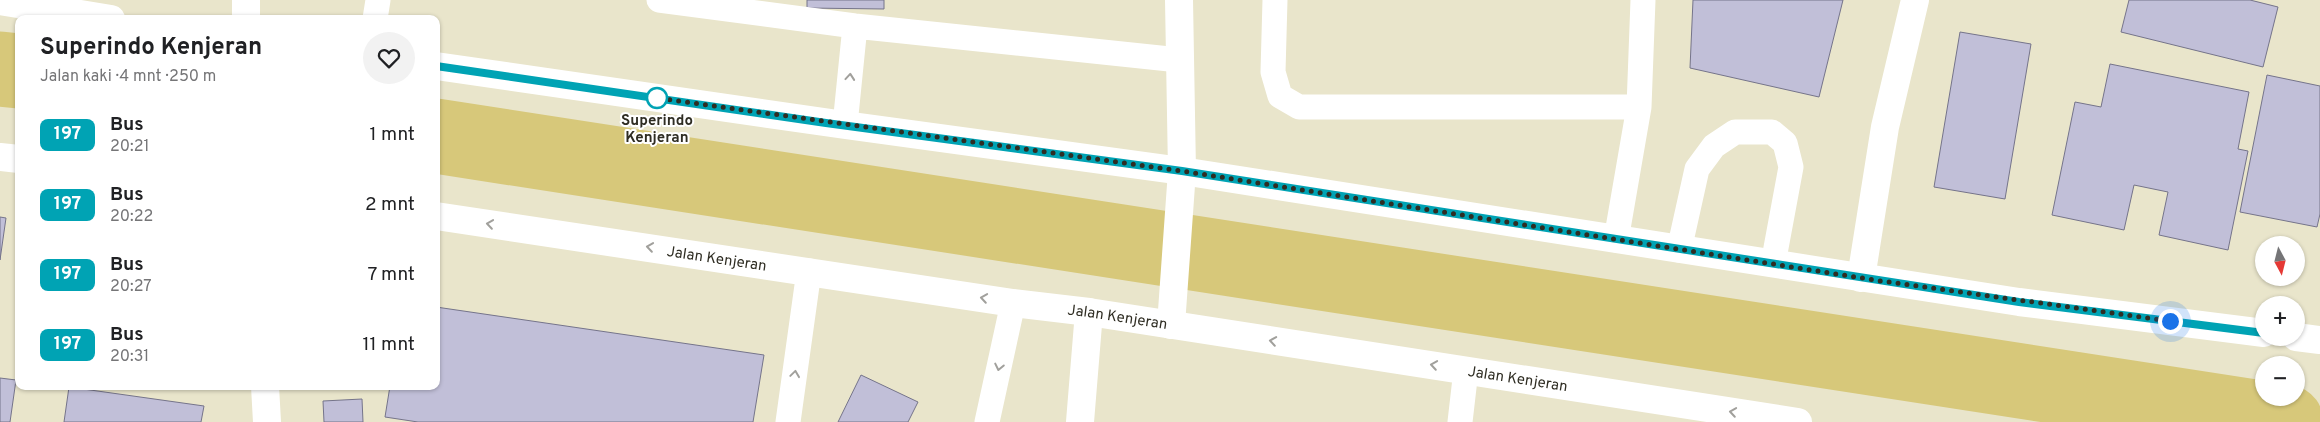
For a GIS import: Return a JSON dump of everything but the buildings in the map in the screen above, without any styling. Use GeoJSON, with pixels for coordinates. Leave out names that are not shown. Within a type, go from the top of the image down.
{"type":"FeatureCollection","features":[{"type":"Feature","properties":{"kind":"main road"},"geometry":{"type":"LineString","coordinates":[[246,0],[246,15]]}},
{"type":"Feature","properties":{"kind":"main road"},"geometry":{"type":"LineString","coordinates":[[1172,320],[1182,175],[1179,0]]}},
{"type":"Feature","properties":{"kind":"main road"},"geometry":{"type":"LineString","coordinates":[[1861,278],[1885,127],[1915,0]]}},
{"type":"Feature","properties":{"kind":"main road"},"geometry":{"type":"LineString","coordinates":[[0,1],[86,15]]}},
{"type":"Feature","properties":{"kind":"main road"},"geometry":{"type":"LineString","coordinates":[[440,67],[1182,175],[2019,302],[2255,332]]}},
{"type":"Feature","properties":{"kind":"main road"},"geometry":{"type":"LineString","coordinates":[[0,157],[15,159]]}},
{"type":"Feature","properties":{"kind":"main road","name":"Jalan Kenjeran"},"geometry":{"type":"LineString","coordinates":[[440,217],[1013,303],[1172,320],[1466,370],[1798,422]]}},
{"type":"Feature","properties":{"kind":"main road"},"geometry":{"type":"LineString","coordinates":[[1080,422],[1089,312]]}},
{"type":"Feature","properties":{"kind":"main road"},"geometry":{"type":"LineString","coordinates":[[2305,338],[2320,340]]}},
{"type":"Feature","properties":{"kind":"main road"},"geometry":{"type":"LineString","coordinates":[[265,390],[267,422]]}},
{"type":"Feature","properties":{"kind":"lane"},"geometry":{"type":"LineString","coordinates":[[376,15],[378,0]]}},
{"type":"Feature","properties":{"kind":"lane"},"geometry":{"type":"LineString","coordinates":[[659,0],[855,26],[1179,60]]}},
{"type":"Feature","properties":{"kind":"lane"},"geometry":{"type":"LineString","coordinates":[[1275,0],[1273,72],[1280,96],[1298,107],[1639,107]]}},
{"type":"Feature","properties":{"kind":"lane"},"geometry":{"type":"LineString","coordinates":[[1616,240],[1639,107],[1643,0]]}},
{"type":"Feature","properties":{"kind":"lane"},"geometry":{"type":"LineString","coordinates":[[845,125],[855,26]]}},
{"type":"Feature","properties":{"kind":"lane"},"geometry":{"type":"LineString","coordinates":[[1679,250],[1697,168],[1714,146],[1736,132],[1772,132],[1786,143],[1791,167],[1773,264]]}},
{"type":"Feature","properties":{"kind":"lane"},"geometry":{"type":"LineString","coordinates":[[788,422],[809,271]]}},
{"type":"Feature","properties":{"kind":"lane"},"geometry":{"type":"LineString","coordinates":[[987,422],[1013,303]]}},
{"type":"Feature","properties":{"kind":"lane"},"geometry":{"type":"LineString","coordinates":[[1460,422],[1466,370]]}},
{"type":"Feature","properties":{"kind":"waterway"},"geometry":{"type":"LineString","coordinates":[[0,69],[15,71]]}},
{"type":"Feature","properties":{"kind":"waterway"},"geometry":{"type":"LineString","coordinates":[[440,137],[2286,422]]}},
{"type":"Feature","properties":{"kind":"bus line","name":"197"},"geometry":{"type":"LineString","coordinates":[[440,67],[826,123],[1182,171],[1632,243],[2019,302],[2255,332]]}},
{"type":"Feature","properties":{"kind":"place","name":"Superindo Kenjeran"},"geometry":{"type":"Point","coordinates":[657,98]}},
{"type":"Feature","properties":{"kind":"route"},"geometry":{"type":"LineString","coordinates":[[657,98],[650,97],[1182,171],[1632,243],[2019,302],[2170,321]]}}]}
